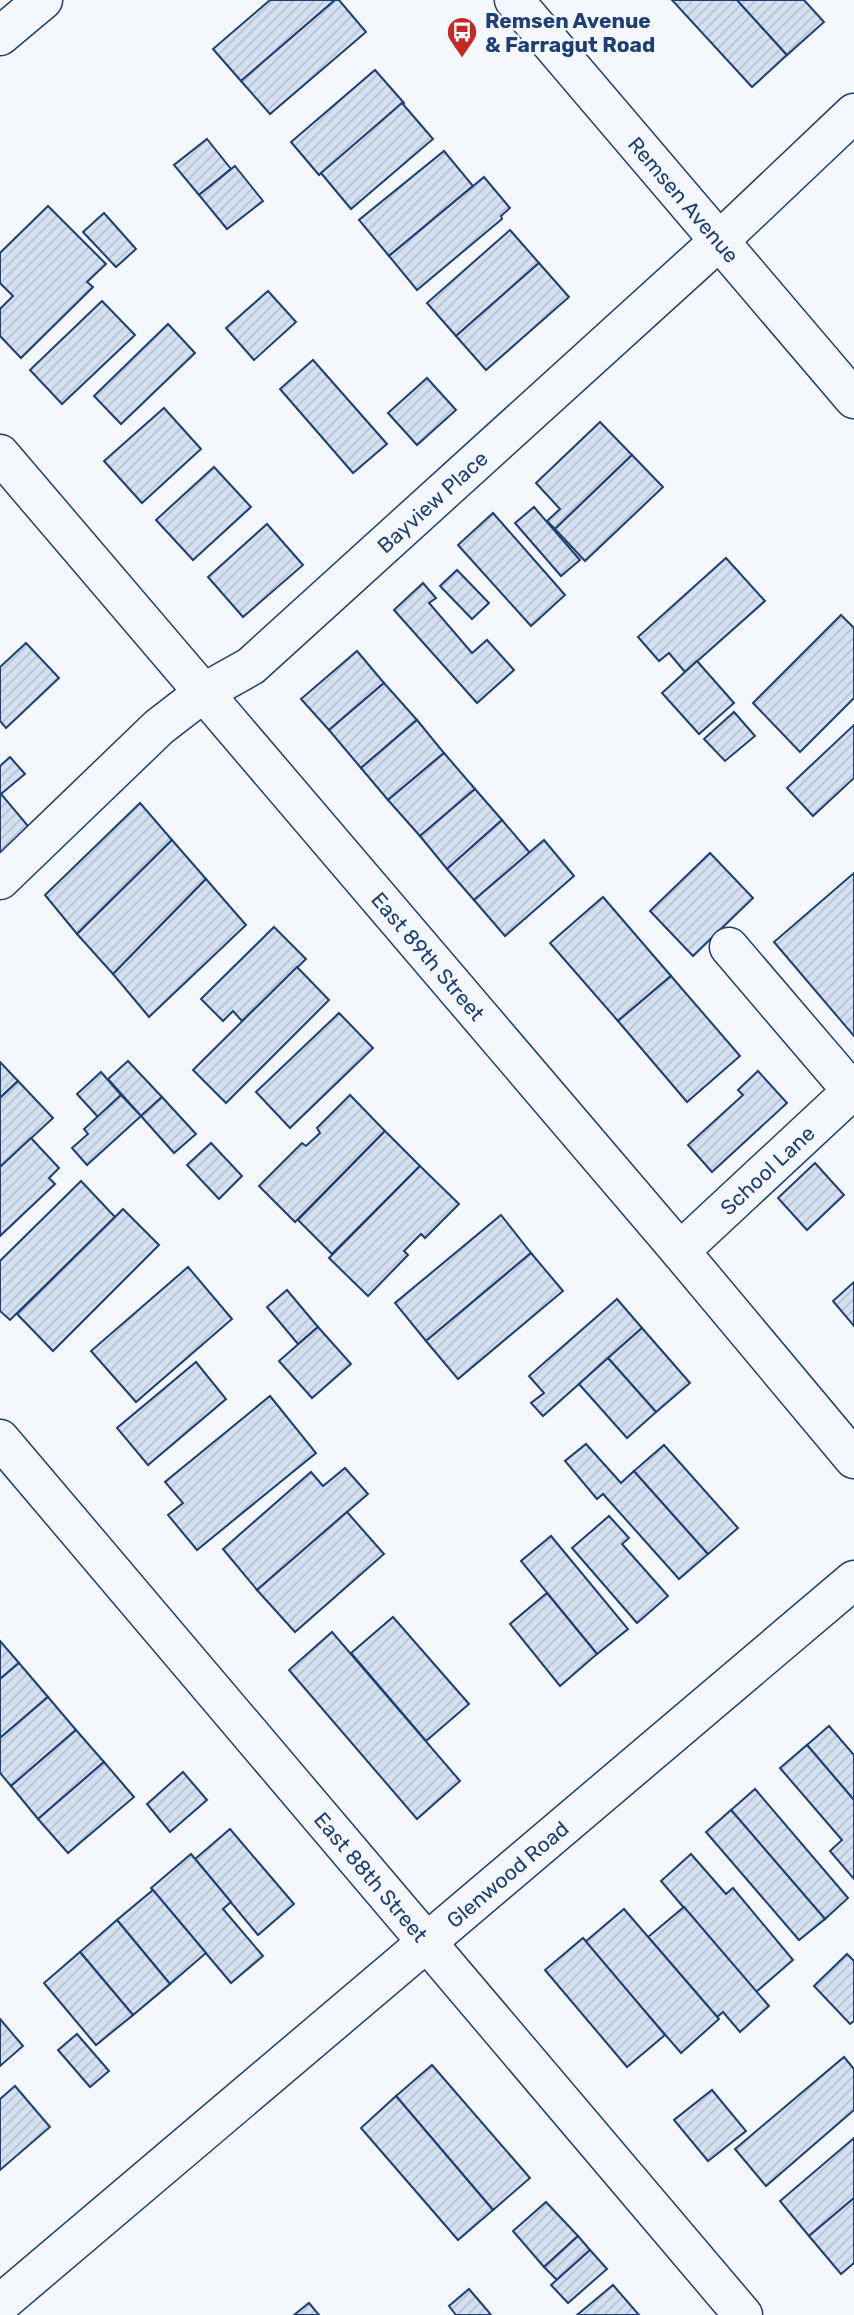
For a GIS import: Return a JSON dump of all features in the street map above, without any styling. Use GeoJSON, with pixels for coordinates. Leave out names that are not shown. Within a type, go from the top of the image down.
{"type":"FeatureCollection","features":[{"type":"Feature","properties":{"kind":"street"},"geometry":{"type":"LineString","coordinates":[[0,36],[43,0]]}},
{"type":"Feature","properties":{"kind":"street","name":"Remsen Avenue"},"geometry":{"type":"LineString","coordinates":[[514,0],[854,399]]}},
{"type":"Feature","properties":{"kind":"street","name":"Bayview Place"},"geometry":{"type":"LineString","coordinates":[[0,880],[159,727],[203,693],[251,666],[719,241],[854,113]]}},
{"type":"Feature","properties":{"kind":"street","name":"East 89th Street"},"geometry":{"type":"LineString","coordinates":[[0,454],[854,1459]]}},
{"type":"Feature","properties":{"kind":"street"},"geometry":{"type":"LineString","coordinates":[[729,947],[853,1090]]}},
{"type":"Feature","properties":{"kind":"street","name":"School Lane"},"geometry":{"type":"LineString","coordinates":[[680,1251],[853,1090]]}},
{"type":"Feature","properties":{"kind":"street","name":"East 88th Street"},"geometry":{"type":"LineString","coordinates":[[0,1439],[743,2315]]}},
{"type":"Feature","properties":{"kind":"street","name":"Glenwood Road"},"geometry":{"type":"LineString","coordinates":[[0,2304],[854,1580]]}},
{"type":"Feature","properties":{"kind":"building"},"geometry":{"type":"Polygon","coordinates":[[[270,0],[335,0],[241,81],[213,49],[270,0]]]}},
{"type":"Feature","properties":{"kind":"building"},"geometry":{"type":"Polygon","coordinates":[[[335,0],[339,0],[366,32],[270,114],[241,81],[335,0]]]}},
{"type":"Feature","properties":{"kind":"building"},"geometry":{"type":"Polygon","coordinates":[[[672,0],[737,0],[787,55],[752,87],[672,0]]]}},
{"type":"Feature","properties":{"kind":"building"},"geometry":{"type":"Polygon","coordinates":[[[737,0],[804,0],[824,22],[787,55],[737,0]]]}},
{"type":"Feature","properties":{"kind":"building"},"geometry":{"type":"Polygon","coordinates":[[[375,70],[404,103],[319,175],[291,142],[375,70]]]}},
{"type":"Feature","properties":{"kind":"building"},"geometry":{"type":"Polygon","coordinates":[[[402,103],[433,139],[351,209],[321,173],[402,103]]]}},
{"type":"Feature","properties":{"kind":"building"},"geometry":{"type":"Polygon","coordinates":[[[207,139],[231,169],[199,195],[174,165],[207,139]]]}},
{"type":"Feature","properties":{"kind":"building"},"geometry":{"type":"Polygon","coordinates":[[[444,151],[473,186],[389,256],[359,220],[444,151]]]}},
{"type":"Feature","properties":{"kind":"building"},"geometry":{"type":"Polygon","coordinates":[[[235,166],[263,201],[227,229],[199,195],[235,166]]]}},
{"type":"Feature","properties":{"kind":"building"},"geometry":{"type":"Polygon","coordinates":[[[484,177],[510,208],[501,216],[502,219],[417,290],[389,256],[484,177]]]}},
{"type":"Feature","properties":{"kind":"building"},"geometry":{"type":"Polygon","coordinates":[[[48,206],[106,264],[87,282],[93,287],[21,358],[0,336],[0,309],[13,296],[0,283],[0,253],[48,206]]]}},
{"type":"Feature","properties":{"kind":"building"},"geometry":{"type":"Polygon","coordinates":[[[104,213],[136,249],[116,267],[83,232],[104,213]]]}},
{"type":"Feature","properties":{"kind":"building"},"geometry":{"type":"Polygon","coordinates":[[[510,230],[539,263],[456,336],[427,303],[510,230]]]}},
{"type":"Feature","properties":{"kind":"building"},"geometry":{"type":"Polygon","coordinates":[[[539,263],[569,297],[486,370],[456,336],[539,263]]]}},
{"type":"Feature","properties":{"kind":"building"},"geometry":{"type":"Polygon","coordinates":[[[268,291],[296,322],[254,360],[226,328],[268,291]]]}},
{"type":"Feature","properties":{"kind":"building"},"geometry":{"type":"Polygon","coordinates":[[[102,301],[135,335],[62,404],[30,370],[102,301]]]}},
{"type":"Feature","properties":{"kind":"building"},"geometry":{"type":"Polygon","coordinates":[[[168,324],[195,353],[121,424],[94,396],[168,324]]]}},
{"type":"Feature","properties":{"kind":"building"},"geometry":{"type":"Polygon","coordinates":[[[313,360],[387,444],[353,473],[280,389],[313,360]]]}},
{"type":"Feature","properties":{"kind":"building"},"geometry":{"type":"Polygon","coordinates":[[[427,378],[456,410],[417,445],[388,413],[427,378]]]}},
{"type":"Feature","properties":{"kind":"building"},"geometry":{"type":"Polygon","coordinates":[[[164,408],[201,449],[142,503],[104,461],[164,408]]]}},
{"type":"Feature","properties":{"kind":"building"},"geometry":{"type":"Polygon","coordinates":[[[600,422],[632,455],[555,529],[547,521],[560,509],[536,483],[600,422]]]}},
{"type":"Feature","properties":{"kind":"building"},"geometry":{"type":"Polygon","coordinates":[[[632,455],[663,487],[585,561],[555,529],[632,455]]]}},
{"type":"Feature","properties":{"kind":"building"},"geometry":{"type":"Polygon","coordinates":[[[214,467],[251,507],[193,560],[156,520],[214,467]]]}},
{"type":"Feature","properties":{"kind":"building"},"geometry":{"type":"Polygon","coordinates":[[[534,507],[580,560],[561,576],[515,523],[534,507]]]}},
{"type":"Feature","properties":{"kind":"building"},"geometry":{"type":"Polygon","coordinates":[[[493,513],[565,595],[531,626],[458,545],[493,513]]]}},
{"type":"Feature","properties":{"kind":"building"},"geometry":{"type":"Polygon","coordinates":[[[267,524],[303,565],[243,617],[208,577],[267,524]]]}},
{"type":"Feature","properties":{"kind":"building"},"geometry":{"type":"Polygon","coordinates":[[[726,558],[765,601],[685,672],[669,653],[659,661],[638,637],[726,558]]]}},
{"type":"Feature","properties":{"kind":"building"},"geometry":{"type":"Polygon","coordinates":[[[457,570],[489,603],[472,619],[440,586],[457,570]]]}},
{"type":"Feature","properties":{"kind":"building"},"geometry":{"type":"Polygon","coordinates":[[[423,583],[436,598],[429,603],[472,653],[487,640],[514,670],[477,703],[394,610],[423,583]]]}},
{"type":"Feature","properties":{"kind":"building"},"geometry":{"type":"Polygon","coordinates":[[[841,615],[854,628],[854,698],[800,752],[753,703],[841,615]]]}},
{"type":"Feature","properties":{"kind":"building"},"geometry":{"type":"Polygon","coordinates":[[[26,643],[59,678],[6,728],[0,721],[0,667],[26,643]]]}},
{"type":"Feature","properties":{"kind":"building"},"geometry":{"type":"Polygon","coordinates":[[[357,651],[384,683],[329,730],[301,699],[357,651]]]}},
{"type":"Feature","properties":{"kind":"building"},"geometry":{"type":"Polygon","coordinates":[[[697,661],[734,703],[699,734],[662,693],[697,661]]]}},
{"type":"Feature","properties":{"kind":"building"},"geometry":{"type":"Polygon","coordinates":[[[384,683],[417,720],[361,768],[329,730],[384,683]]]}},
{"type":"Feature","properties":{"kind":"building"},"geometry":{"type":"Polygon","coordinates":[[[734,712],[755,736],[725,761],[704,739],[734,712]]]}},
{"type":"Feature","properties":{"kind":"building"},"geometry":{"type":"Polygon","coordinates":[[[417,720],[444,753],[388,800],[361,768],[417,720]]]}},
{"type":"Feature","properties":{"kind":"building"},"geometry":{"type":"Polygon","coordinates":[[[854,725],[854,778],[813,816],[787,788],[854,725]]]}},
{"type":"Feature","properties":{"kind":"building"},"geometry":{"type":"Polygon","coordinates":[[[444,753],[475,789],[420,836],[388,800],[444,753]]]}},
{"type":"Feature","properties":{"kind":"building"},"geometry":{"type":"Polygon","coordinates":[[[10,757],[25,774],[1,794],[33,832],[0,866],[0,766],[10,757]]]}},
{"type":"Feature","properties":{"kind":"building"},"geometry":{"type":"Polygon","coordinates":[[[475,789],[502,820],[447,869],[420,836],[475,789]]]}},
{"type":"Feature","properties":{"kind":"building"},"geometry":{"type":"Polygon","coordinates":[[[140,803],[172,840],[77,934],[45,895],[140,803]]]}},
{"type":"Feature","properties":{"kind":"building"},"geometry":{"type":"Polygon","coordinates":[[[502,820],[530,853],[474,900],[447,869],[502,820]]]}},
{"type":"Feature","properties":{"kind":"building"},"geometry":{"type":"Polygon","coordinates":[[[172,840],[206,879],[113,974],[77,934],[172,840]]]}},
{"type":"Feature","properties":{"kind":"building"},"geometry":{"type":"Polygon","coordinates":[[[544,840],[574,876],[505,936],[474,900],[544,840]]]}},
{"type":"Feature","properties":{"kind":"building"},"geometry":{"type":"Polygon","coordinates":[[[710,853],[753,898],[693,956],[650,911],[710,853]]]}},
{"type":"Feature","properties":{"kind":"building"},"geometry":{"type":"Polygon","coordinates":[[[854,873],[854,1036],[774,942],[854,873]]]}},
{"type":"Feature","properties":{"kind":"building"},"geometry":{"type":"Polygon","coordinates":[[[206,879],[246,925],[149,1017],[113,974],[206,879]]]}},
{"type":"Feature","properties":{"kind":"building"},"geometry":{"type":"Polygon","coordinates":[[[603,897],[671,976],[618,1021],[550,943],[603,897]]]}},
{"type":"Feature","properties":{"kind":"building"},"geometry":{"type":"Polygon","coordinates":[[[274,927],[306,959],[242,1021],[233,1011],[223,1021],[201,999],[274,927]]]}},
{"type":"Feature","properties":{"kind":"building"},"geometry":{"type":"Polygon","coordinates":[[[297,967],[329,1000],[226,1103],[193,1070],[297,967]]]}},
{"type":"Feature","properties":{"kind":"building"},"geometry":{"type":"Polygon","coordinates":[[[671,976],[740,1056],[687,1102],[618,1021],[671,976]]]}},
{"type":"Feature","properties":{"kind":"building"},"geometry":{"type":"Polygon","coordinates":[[[339,1013],[373,1048],[290,1128],[256,1092],[339,1013]]]}},
{"type":"Feature","properties":{"kind":"building"},"geometry":{"type":"Polygon","coordinates":[[[128,1061],[162,1097],[141,1116],[108,1079],[128,1061]]]}},
{"type":"Feature","properties":{"kind":"building"},"geometry":{"type":"Polygon","coordinates":[[[0,1062],[18,1081],[0,1098],[0,1062]]]}},
{"type":"Feature","properties":{"kind":"building"},"geometry":{"type":"Polygon","coordinates":[[[758,1071],[787,1103],[712,1172],[688,1145],[743,1095],[738,1090],[758,1071]]]}},
{"type":"Feature","properties":{"kind":"building"},"geometry":{"type":"Polygon","coordinates":[[[101,1072],[121,1095],[98,1117],[77,1094],[101,1072]]]}},
{"type":"Feature","properties":{"kind":"building"},"geometry":{"type":"Polygon","coordinates":[[[18,1081],[53,1118],[0,1167],[0,1098],[18,1081]]]}},
{"type":"Feature","properties":{"kind":"building"},"geometry":{"type":"Polygon","coordinates":[[[121,1095],[141,1116],[87,1165],[72,1148],[88,1134],[84,1129],[121,1095]]]}},
{"type":"Feature","properties":{"kind":"building"},"geometry":{"type":"Polygon","coordinates":[[[350,1095],[385,1131],[295,1222],[259,1186],[302,1143],[306,1146],[320,1133],[317,1128],[350,1095]]]}},
{"type":"Feature","properties":{"kind":"building"},"geometry":{"type":"Polygon","coordinates":[[[162,1097],[196,1134],[174,1153],[141,1116],[162,1097]]]}},
{"type":"Feature","properties":{"kind":"building"},"geometry":{"type":"Polygon","coordinates":[[[385,1131],[420,1166],[332,1254],[298,1220],[385,1131]]]}},
{"type":"Feature","properties":{"kind":"building"},"geometry":{"type":"Polygon","coordinates":[[[31,1138],[59,1168],[49,1178],[55,1184],[0,1236],[0,1167],[31,1138]]]}},
{"type":"Feature","properties":{"kind":"building"},"geometry":{"type":"Polygon","coordinates":[[[211,1143],[242,1176],[219,1199],[187,1165],[211,1143]]]}},
{"type":"Feature","properties":{"kind":"building"},"geometry":{"type":"Polygon","coordinates":[[[815,1163],[844,1195],[807,1230],[778,1198],[815,1163]]]}},
{"type":"Feature","properties":{"kind":"building"},"geometry":{"type":"Polygon","coordinates":[[[420,1166],[459,1204],[425,1238],[421,1234],[404,1251],[408,1255],[368,1296],[329,1258],[420,1166]]]}},
{"type":"Feature","properties":{"kind":"building"},"geometry":{"type":"Polygon","coordinates":[[[81,1181],[115,1217],[10,1320],[0,1311],[0,1261],[81,1181]]]}},
{"type":"Feature","properties":{"kind":"building"},"geometry":{"type":"Polygon","coordinates":[[[123,1209],[159,1245],[53,1351],[17,1314],[123,1209]]]}},
{"type":"Feature","properties":{"kind":"building"},"geometry":{"type":"Polygon","coordinates":[[[501,1215],[531,1253],[426,1341],[395,1303],[501,1215]]]}},
{"type":"Feature","properties":{"kind":"building"},"geometry":{"type":"Polygon","coordinates":[[[531,1253],[563,1291],[458,1379],[426,1341],[531,1253]]]}},
{"type":"Feature","properties":{"kind":"building"},"geometry":{"type":"Polygon","coordinates":[[[188,1267],[232,1319],[136,1402],[91,1351],[188,1267]]]}},
{"type":"Feature","properties":{"kind":"building"},"geometry":{"type":"Polygon","coordinates":[[[854,1282],[854,1326],[833,1301],[854,1282]]]}},
{"type":"Feature","properties":{"kind":"building"},"geometry":{"type":"Polygon","coordinates":[[[287,1290],[318,1327],[298,1344],[267,1307],[287,1290]]]}},
{"type":"Feature","properties":{"kind":"building"},"geometry":{"type":"Polygon","coordinates":[[[617,1299],[642,1328],[543,1416],[531,1403],[544,1393],[529,1376],[617,1299]]]}},
{"type":"Feature","properties":{"kind":"building"},"geometry":{"type":"Polygon","coordinates":[[[318,1327],[351,1364],[312,1398],[279,1361],[318,1327]]]}},
{"type":"Feature","properties":{"kind":"building"},"geometry":{"type":"Polygon","coordinates":[[[642,1328],[690,1383],[656,1412],[608,1358],[642,1328]]]}},
{"type":"Feature","properties":{"kind":"building"},"geometry":{"type":"Polygon","coordinates":[[[608,1358],[656,1412],[627,1438],[579,1384],[608,1358]]]}},
{"type":"Feature","properties":{"kind":"building"},"geometry":{"type":"Polygon","coordinates":[[[196,1362],[226,1399],[148,1465],[117,1428],[196,1362]]]}},
{"type":"Feature","properties":{"kind":"building"},"geometry":{"type":"Polygon","coordinates":[[[270,1396],[316,1453],[197,1550],[168,1515],[183,1503],[165,1482],[270,1396]]]}},
{"type":"Feature","properties":{"kind":"building"},"geometry":{"type":"Polygon","coordinates":[[[586,1444],[621,1483],[634,1471],[708,1554],[679,1579],[603,1494],[597,1499],[565,1461],[586,1444]]]}},
{"type":"Feature","properties":{"kind":"building"},"geometry":{"type":"Polygon","coordinates":[[[664,1445],[738,1528],[708,1554],[634,1471],[664,1445]]]}},
{"type":"Feature","properties":{"kind":"building"},"geometry":{"type":"Polygon","coordinates":[[[345,1468],[368,1494],[257,1590],[223,1549],[311,1472],[323,1486],[345,1468]]]}},
{"type":"Feature","properties":{"kind":"building"},"geometry":{"type":"Polygon","coordinates":[[[347,1512],[384,1554],[295,1632],[257,1590],[347,1512]]]}},
{"type":"Feature","properties":{"kind":"building"},"geometry":{"type":"Polygon","coordinates":[[[609,1516],[629,1538],[622,1544],[668,1596],[637,1623],[572,1548],[609,1516]]]}},
{"type":"Feature","properties":{"kind":"building"},"geometry":{"type":"Polygon","coordinates":[[[551,1536],[628,1629],[597,1654],[521,1561],[551,1536]]]}},
{"type":"Feature","properties":{"kind":"building"},"geometry":{"type":"Polygon","coordinates":[[[547,1593],[597,1654],[560,1686],[510,1624],[547,1593]]]}},
{"type":"Feature","properties":{"kind":"building"},"geometry":{"type":"Polygon","coordinates":[[[393,1617],[469,1704],[426,1741],[351,1653],[393,1617]]]}},
{"type":"Feature","properties":{"kind":"building"},"geometry":{"type":"Polygon","coordinates":[[[332,1632],[460,1781],[417,1819],[289,1670],[332,1632]]]}},
{"type":"Feature","properties":{"kind":"building"},"geometry":{"type":"Polygon","coordinates":[[[0,1641],[19,1663],[0,1679],[0,1641]]]}},
{"type":"Feature","properties":{"kind":"building"},"geometry":{"type":"Polygon","coordinates":[[[19,1663],[48,1697],[0,1738],[0,1679],[19,1663]]]}},
{"type":"Feature","properties":{"kind":"building"},"geometry":{"type":"Polygon","coordinates":[[[48,1697],[76,1730],[11,1786],[0,1773],[0,1738],[48,1697]]]}},
{"type":"Feature","properties":{"kind":"building"},"geometry":{"type":"Polygon","coordinates":[[[829,1726],[854,1755],[854,1800],[807,1745],[829,1726]]]}},
{"type":"Feature","properties":{"kind":"building"},"geometry":{"type":"Polygon","coordinates":[[[76,1730],[104,1762],[38,1819],[11,1786],[76,1730]]]}},
{"type":"Feature","properties":{"kind":"building"},"geometry":{"type":"Polygon","coordinates":[[[807,1745],[854,1800],[854,1879],[830,1851],[842,1840],[780,1768],[807,1745]]]}},
{"type":"Feature","properties":{"kind":"building"},"geometry":{"type":"Polygon","coordinates":[[[104,1762],[134,1797],[68,1853],[38,1819],[104,1762]]]}},
{"type":"Feature","properties":{"kind":"building"},"geometry":{"type":"Polygon","coordinates":[[[183,1772],[207,1800],[170,1832],[147,1804],[183,1772]]]}},
{"type":"Feature","properties":{"kind":"building"},"geometry":{"type":"Polygon","coordinates":[[[755,1789],[848,1898],[825,1919],[731,1810],[755,1789]]]}},
{"type":"Feature","properties":{"kind":"building"},"geometry":{"type":"Polygon","coordinates":[[[731,1810],[825,1919],[799,1940],[706,1832],[731,1810]]]}},
{"type":"Feature","properties":{"kind":"building"},"geometry":{"type":"Polygon","coordinates":[[[230,1829],[294,1904],[258,1935],[195,1859],[230,1829]]]}},
{"type":"Feature","properties":{"kind":"building"},"geometry":{"type":"Polygon","coordinates":[[[191,1854],[231,1902],[223,1909],[263,1956],[231,1983],[151,1888],[191,1854]]]}},
{"type":"Feature","properties":{"kind":"building"},"geometry":{"type":"Polygon","coordinates":[[[691,1854],[726,1894],[733,1888],[793,1960],[756,1992],[661,1881],[691,1854]]]}},
{"type":"Feature","properties":{"kind":"building"},"geometry":{"type":"Polygon","coordinates":[[[153,1890],[206,1953],[170,1984],[117,1920],[153,1890]]]}},
{"type":"Feature","properties":{"kind":"building"},"geometry":{"type":"Polygon","coordinates":[[[684,1907],[769,2006],[740,2032],[723,2012],[717,2017],[648,1937],[684,1907]]]}},
{"type":"Feature","properties":{"kind":"building"},"geometry":{"type":"Polygon","coordinates":[[[624,1909],[719,2019],[681,2053],[585,1942],[624,1909]]]}},
{"type":"Feature","properties":{"kind":"building"},"geometry":{"type":"Polygon","coordinates":[[[117,1920],[170,1984],[133,2015],[80,1952],[117,1920]]]}},
{"type":"Feature","properties":{"kind":"building"},"geometry":{"type":"Polygon","coordinates":[[[583,1938],[665,2035],[627,2067],[545,1970],[583,1938]]]}},
{"type":"Feature","properties":{"kind":"building"},"geometry":{"type":"Polygon","coordinates":[[[80,1952],[133,2015],[96,2045],[44,1983],[80,1952]]]}},
{"type":"Feature","properties":{"kind":"building"},"geometry":{"type":"Polygon","coordinates":[[[847,1954],[854,1961],[854,2021],[850,2024],[814,1986],[847,1954]]]}},
{"type":"Feature","properties":{"kind":"building"},"geometry":{"type":"Polygon","coordinates":[[[0,2019],[23,2046],[0,2066],[0,2019]]]}},
{"type":"Feature","properties":{"kind":"building"},"geometry":{"type":"Polygon","coordinates":[[[77,2034],[109,2071],[90,2087],[58,2050],[77,2034]]]}},
{"type":"Feature","properties":{"kind":"building"},"geometry":{"type":"Polygon","coordinates":[[[844,2057],[854,2069],[854,2110],[766,2186],[735,2149],[844,2057]]]}},
{"type":"Feature","properties":{"kind":"building"},"geometry":{"type":"Polygon","coordinates":[[[432,2065],[530,2178],[493,2210],[396,2096],[432,2065]]]}},
{"type":"Feature","properties":{"kind":"building"},"geometry":{"type":"Polygon","coordinates":[[[15,2086],[50,2127],[0,2170],[0,2099],[15,2086]]]}},
{"type":"Feature","properties":{"kind":"building"},"geometry":{"type":"Polygon","coordinates":[[[712,2090],[746,2131],[708,2161],[674,2120],[712,2090]]]}},
{"type":"Feature","properties":{"kind":"building"},"geometry":{"type":"Polygon","coordinates":[[[396,2096],[493,2210],[458,2240],[361,2128],[396,2096]]]}},
{"type":"Feature","properties":{"kind":"building"},"geometry":{"type":"Polygon","coordinates":[[[854,2138],[854,2198],[809,2236],[780,2201],[854,2138]]]}},
{"type":"Feature","properties":{"kind":"building"},"geometry":{"type":"Polygon","coordinates":[[[854,2198],[854,2263],[841,2274],[809,2236],[854,2198]]]}},
{"type":"Feature","properties":{"kind":"building"},"geometry":{"type":"Polygon","coordinates":[[[546,2202],[578,2236],[544,2267],[513,2231],[546,2202]]]}},
{"type":"Feature","properties":{"kind":"building"},"geometry":{"type":"Polygon","coordinates":[[[578,2236],[590,2250],[557,2280],[544,2267],[578,2236]]]}},
{"type":"Feature","properties":{"kind":"building"},"geometry":{"type":"Polygon","coordinates":[[[590,2250],[607,2269],[568,2303],[551,2285],[590,2250]]]}},
{"type":"Feature","properties":{"kind":"building"},"geometry":{"type":"Polygon","coordinates":[[[613,2285],[639,2315],[577,2315],[613,2285]]]}},
{"type":"Feature","properties":{"kind":"building"},"geometry":{"type":"Polygon","coordinates":[[[469,2289],[491,2315],[456,2315],[449,2306],[469,2289]]]}},
{"type":"Feature","properties":{"kind":"building"},"geometry":{"type":"Polygon","coordinates":[[[309,2303],[319,2315],[294,2315],[309,2303]]]}},
{"type":"Feature","properties":{"kind":"place","name":"Remsen Avenue & Farragut Road"},"geometry":{"type":"Point","coordinates":[462,59]}}]}
